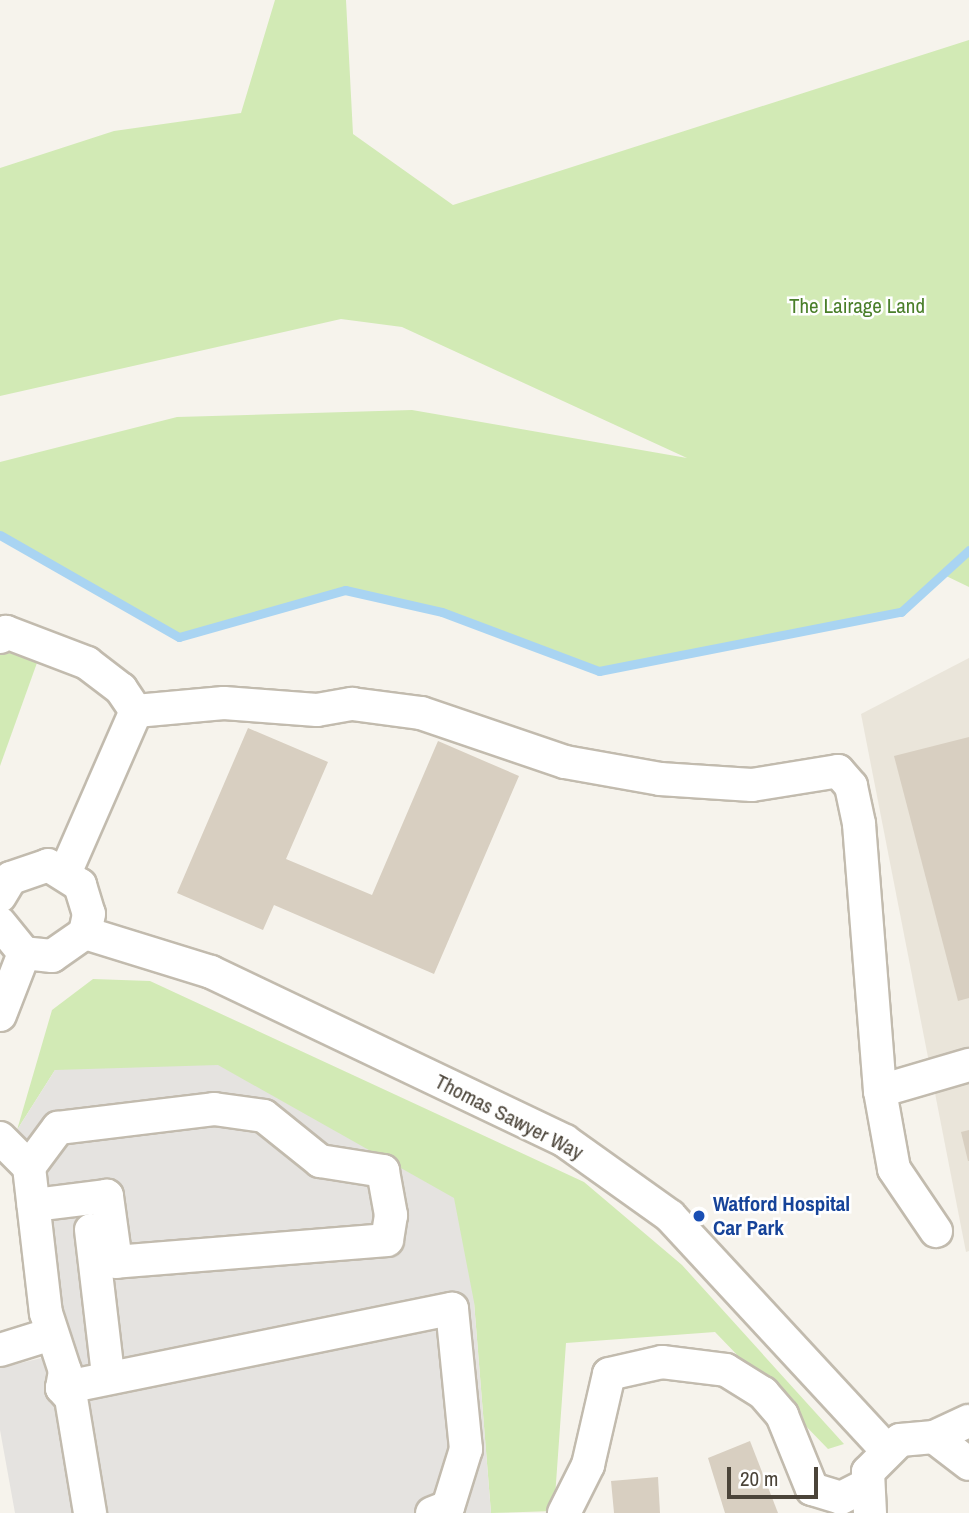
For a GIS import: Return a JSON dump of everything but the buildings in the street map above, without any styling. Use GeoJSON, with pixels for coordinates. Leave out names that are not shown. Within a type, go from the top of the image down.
{"type":"FeatureCollection","features":[{"type":"Feature","properties":{"kind":"street"},"geometry":{"type":"LineString","coordinates":[[0,637],[6,632],[87,663],[121,689],[135,710]]}},
{"type":"Feature","properties":{"kind":"street"},"geometry":{"type":"LineString","coordinates":[[135,710],[224,703],[421,713],[565,762],[660,779],[752,785],[838,771],[851,786],[859,824],[880,1091],[894,1169],[936,1231]]}},
{"type":"Feature","properties":{"kind":"street"},"geometry":{"type":"LineString","coordinates":[[66,871],[135,710]]}},
{"type":"Feature","properties":{"kind":"street"},"geometry":{"type":"LineString","coordinates":[[0,895],[11,878],[32,866],[66,871],[87,899],[85,933],[52,956],[24,953],[0,923]]}},
{"type":"Feature","properties":{"kind":"street","name":"Thomas Sawyer Way"},"geometry":{"type":"LineString","coordinates":[[85,933],[211,972],[565,1141],[670,1216],[885,1448]]}},
{"type":"Feature","properties":{"kind":"street"},"geometry":{"type":"LineString","coordinates":[[0,1015],[24,953]]}},
{"type":"Feature","properties":{"kind":"street"},"geometry":{"type":"LineString","coordinates":[[880,1091],[969,1065]]}},
{"type":"Feature","properties":{"kind":"street"},"geometry":{"type":"LineString","coordinates":[[29,1167],[58,1128],[214,1109],[264,1116],[320,1161],[383,1171],[391,1215],[387,1240],[116,1262],[107,1196],[34,1205]]}},
{"type":"Feature","properties":{"kind":"street"},"geometry":{"type":"LineString","coordinates":[[0,1138],[29,1167],[51,1334],[65,1371],[62,1388]]}},
{"type":"Feature","properties":{"kind":"street"},"geometry":{"type":"LineString","coordinates":[[108,1375],[91,1223],[110,1219]]}},
{"type":"Feature","properties":{"kind":"street"},"geometry":{"type":"LineString","coordinates":[[62,1388],[108,1375],[452,1310],[466,1449],[448,1507],[432,1513]]}},
{"type":"Feature","properties":{"kind":"street"},"geometry":{"type":"LineString","coordinates":[[0,1350],[51,1334]]}},
{"type":"Feature","properties":{"kind":"street"},"geometry":{"type":"LineString","coordinates":[[564,1513],[588,1465],[609,1374],[663,1362],[726,1370],[763,1393],[782,1415],[812,1489],[841,1498],[868,1499],[885,1448],[908,1438],[934,1437],[969,1422]]}},
{"type":"Feature","properties":{"kind":"street"},"geometry":{"type":"LineString","coordinates":[[62,1388],[71,1398],[90,1513]]}},
{"type":"Feature","properties":{"kind":"street"},"geometry":{"type":"LineString","coordinates":[[934,1437],[968,1461]]}},
{"type":"Feature","properties":{"kind":"shaded area"},"geometry":{"type":"Polygon","coordinates":[[[969,658],[969,1251],[966,1252],[861,714],[969,658]]]}},
{"type":"Feature","properties":{"kind":"shaded area"},"geometry":{"type":"Polygon","coordinates":[[[218,1065],[454,1198],[474,1302],[491,1513],[15,1513],[0,1430],[0,1368],[58,1354],[16,1178],[17,1130],[55,1070],[218,1065]]]}},
{"type":"Feature","properties":{"kind":"green space","name":"The Lairage Land"},"geometry":{"type":"Polygon","coordinates":[[[275,0],[346,0],[353,134],[453,205],[969,40],[969,587],[942,574],[901,612],[599,671],[442,612],[345,590],[179,637],[0,535],[0,462],[177,417],[412,410],[687,458],[402,327],[341,319],[0,396],[0,168],[114,131],[241,113],[275,0]]]}},
{"type":"Feature","properties":{"kind":"green space"},"geometry":{"type":"Polygon","coordinates":[[[0,648],[38,660],[0,766],[0,648]]]}},
{"type":"Feature","properties":{"kind":"green space"},"geometry":{"type":"Polygon","coordinates":[[[93,979],[150,981],[584,1182],[682,1265],[844,1444],[828,1449],[715,1332],[566,1343],[554,1511],[491,1513],[474,1302],[55,1070],[17,1130],[52,1010],[93,979]]]}},
{"type":"Feature","properties":{"kind":"waterway"},"geometry":{"type":"LineString","coordinates":[[0,535],[179,637],[345,590],[442,612],[599,671],[901,612],[969,550]]}},
{"type":"Feature","properties":{"kind":"place","name":"Watford Hospital Car Park"},"geometry":{"type":"Point","coordinates":[699,1216]}}]}
